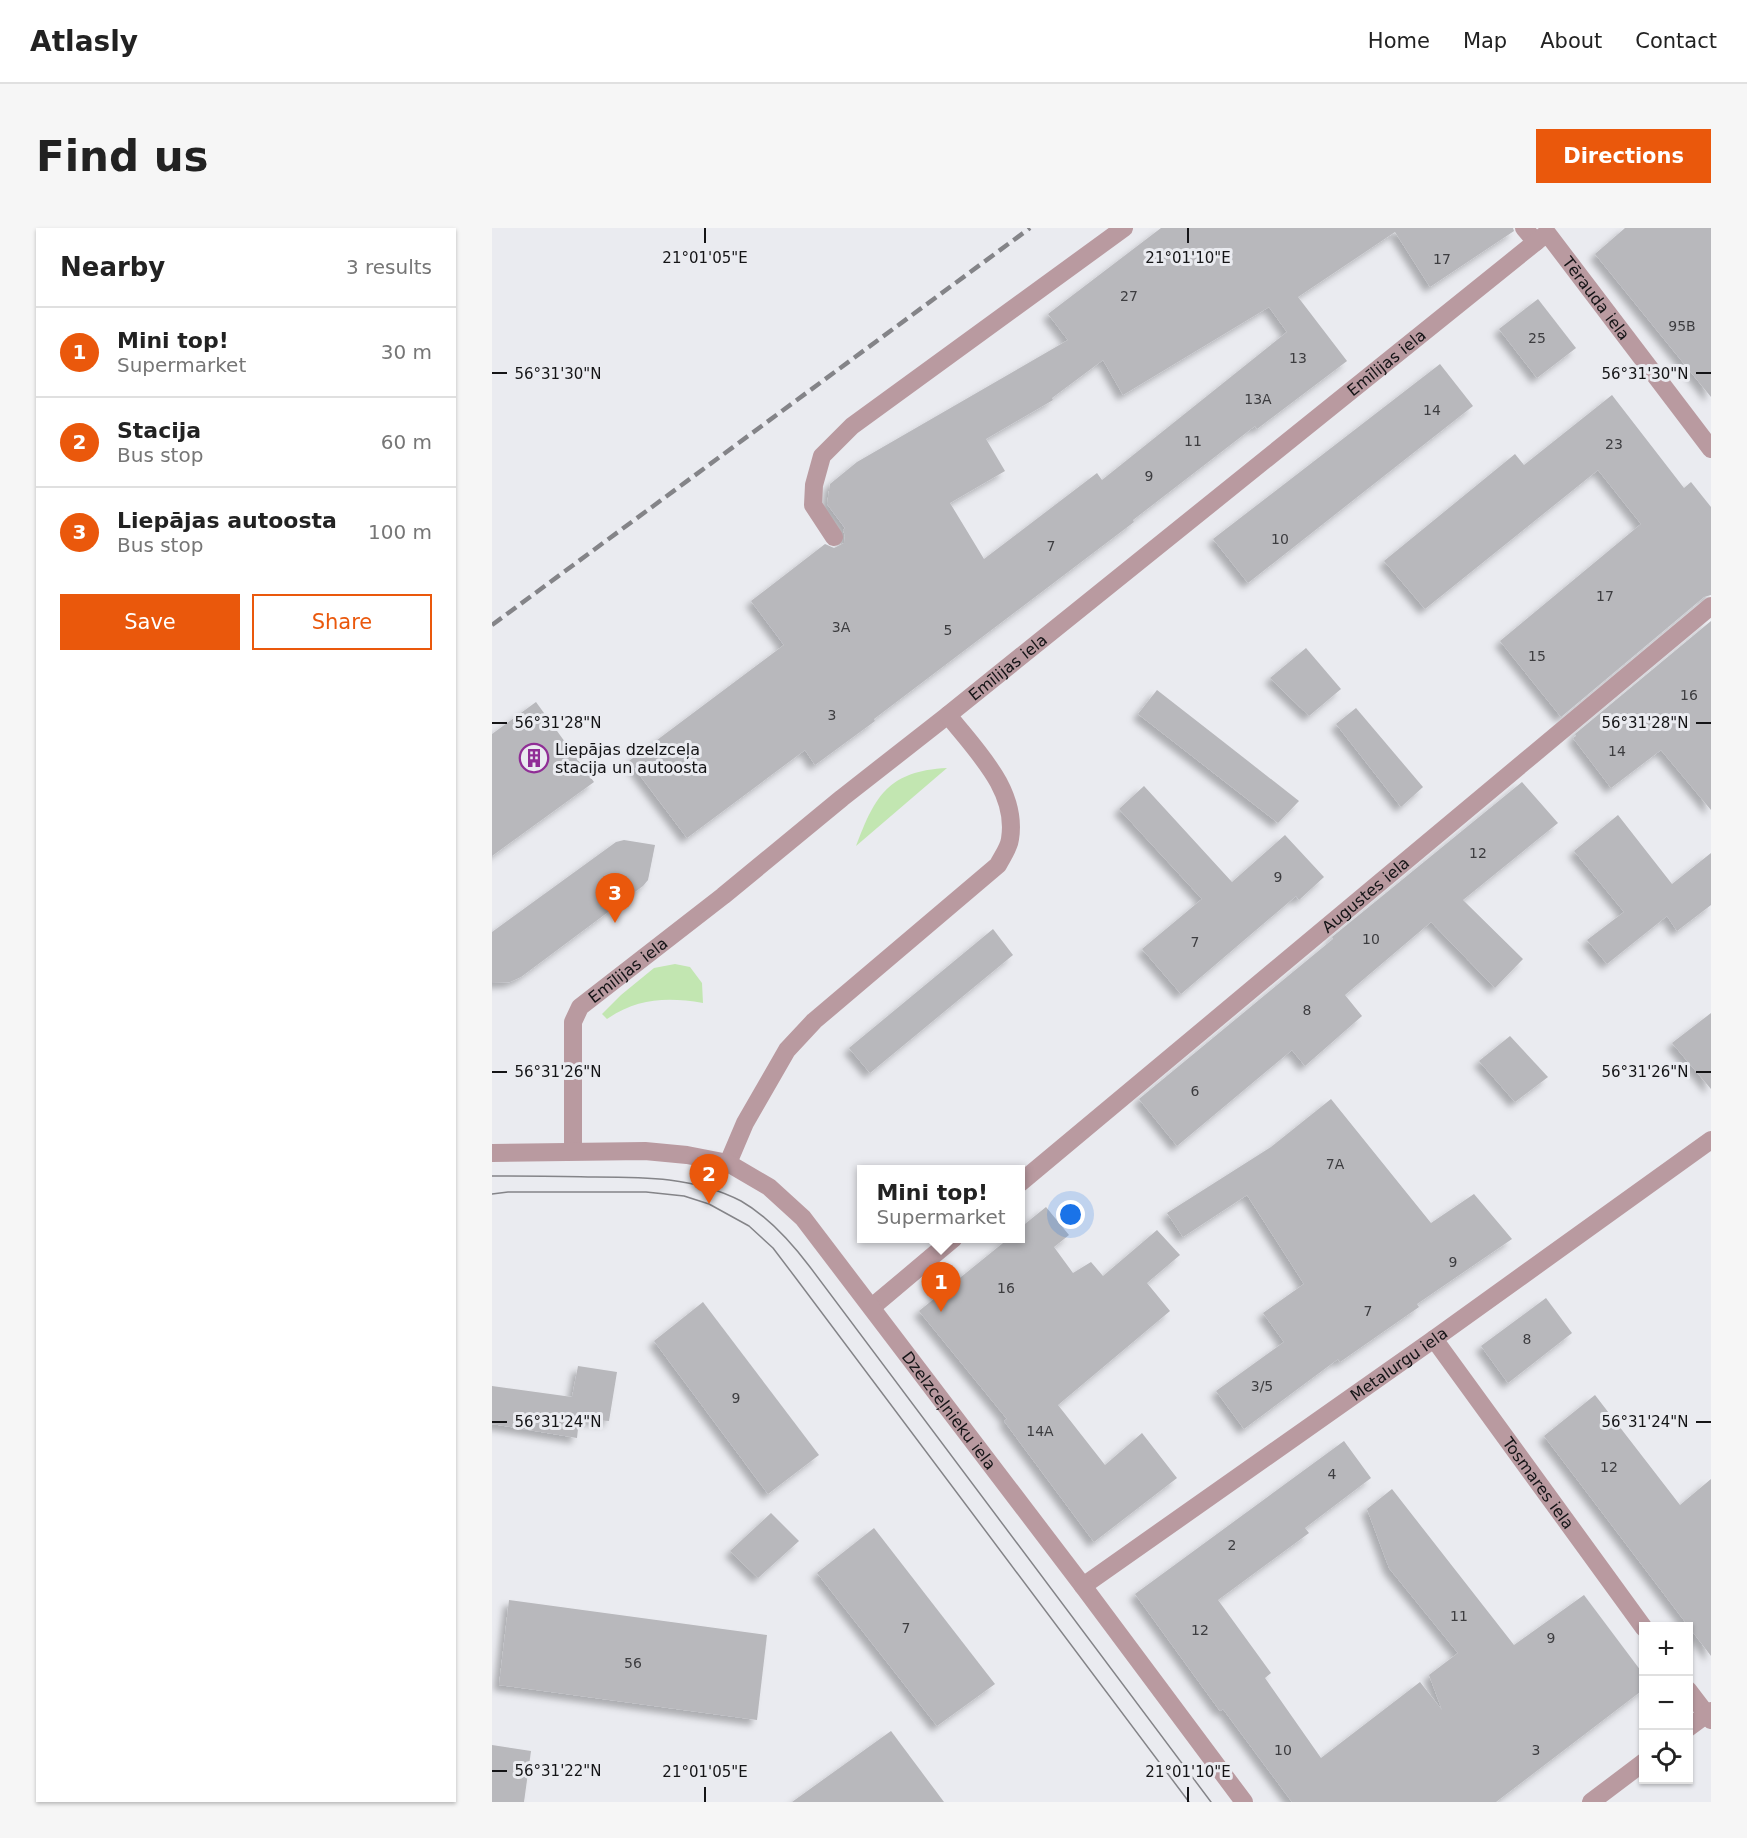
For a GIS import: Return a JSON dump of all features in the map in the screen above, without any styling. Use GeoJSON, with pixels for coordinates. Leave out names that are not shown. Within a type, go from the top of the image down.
{"type":"FeatureCollection","features":[{"type":"Feature","properties":{"kind":"street"},"geometry":{"type":"LineString","coordinates":[[834,537],[813,505],[814,485],[822,456],[852,426],[1124,228]]}},
{"type":"Feature","properties":{"kind":"street","name":"Tērauda iela"},"geometry":{"type":"LineString","coordinates":[[1536,235],[1711,449]]}},
{"type":"Feature","properties":{"kind":"street","name":"Emīlijas iela"},"geometry":{"type":"LineString","coordinates":[[573,1151],[573,1022],[580,1007],[735,887],[842,798],[948,715],[1536,235]]}},
{"type":"Feature","properties":{"kind":"street","name":"Augustes iela"},"geometry":{"type":"LineString","coordinates":[[1025,1179],[1711,606]]}},
{"type":"Feature","properties":{"kind":"street"},"geometry":{"type":"LineString","coordinates":[[728,1163],[745,1123],[787,1050],[814,1021],[998,865],[1010,841],[1011,812],[997,778],[948,715]]}},
{"type":"Feature","properties":{"kind":"street","name":"Metalurgu iela"},"geometry":{"type":"LineString","coordinates":[[1083,1586],[1434,1340],[1711,1140]]}},
{"type":"Feature","properties":{"kind":"street","name":"Dzelzceļnieku iela"},"geometry":{"type":"LineString","coordinates":[[492,1153],[573,1151],[687,1155],[728,1163],[769,1187],[803,1218],[872,1307],[1244,1802]]}},
{"type":"Feature","properties":{"kind":"street"},"geometry":{"type":"LineString","coordinates":[[872,1307],[949,1243]]}},
{"type":"Feature","properties":{"kind":"street","name":"Tosmares iela"},"geometry":{"type":"LineString","coordinates":[[1434,1340],[1640,1622]]}},
{"type":"Feature","properties":{"kind":"street"},"geometry":{"type":"LineString","coordinates":[[1693,1695],[1710,1715],[1693,1726]]}},
{"type":"Feature","properties":{"kind":"street"},"geometry":{"type":"LineString","coordinates":[[1591,1802],[1639,1766]]}},
{"type":"Feature","properties":{"kind":"green space"},"geometry":{"type":"Polygon","coordinates":[[[947,768],[856,846],[870,813],[887,789],[911,774],[947,768]]]}},
{"type":"Feature","properties":{"kind":"green space"},"geometry":{"type":"Polygon","coordinates":[[[675,964],[690,967],[702,983],[703,1003],[677,1000],[653,1001],[630,1007],[607,1019],[602,1014],[654,968],[675,964]]]}},
{"type":"Feature","properties":{"kind":"building"},"geometry":{"type":"Polygon","coordinates":[[[1161,228],[1513,228],[1514,231],[1430,287],[1395,232],[1298,297],[1347,361],[1257,429],[1255,426],[1133,520],[1134,522],[815,765],[805,750],[687,838],[629,761],[784,645],[751,601],[825,544],[834,548],[844,543],[843,530],[845,528],[827,504],[830,484],[857,462],[1068,340],[1048,314],[1161,228]],[[1269,307],[1123,395],[1103,360],[1052,398],[1053,400],[986,439],[1005,471],[950,503],[984,559],[1097,473],[1102,480],[1287,332],[1269,307]]]}},
{"type":"Feature","properties":{"kind":"building"},"geometry":{"type":"Polygon","coordinates":[[[1625,228],[1711,228],[1711,397],[1595,254],[1625,228]]]}},
{"type":"Feature","properties":{"kind":"building"},"geometry":{"type":"Polygon","coordinates":[[[1538,299],[1576,348],[1537,378],[1499,329],[1538,299]]]}},
{"type":"Feature","properties":{"kind":"building"},"geometry":{"type":"Polygon","coordinates":[[[1440,364],[1473,406],[1248,583],[1213,539],[1440,364]]]}},
{"type":"Feature","properties":{"kind":"building"},"geometry":{"type":"Polygon","coordinates":[[[1612,395],[1684,488],[1691,482],[1711,507],[1711,595],[1704,597],[1561,717],[1500,641],[1641,524],[1598,470],[1425,609],[1384,561],[1515,454],[1524,465],[1612,395]]]}},
{"type":"Feature","properties":{"kind":"building"},"geometry":{"type":"Polygon","coordinates":[[[1711,621],[1711,810],[1661,750],[1611,788],[1573,738],[1575,734],[1711,621]]]}},
{"type":"Feature","properties":{"kind":"building"},"geometry":{"type":"Polygon","coordinates":[[[1306,648],[1341,689],[1309,716],[1270,678],[1306,648]]]}},
{"type":"Feature","properties":{"kind":"building"},"geometry":{"type":"Polygon","coordinates":[[[1157,690],[1299,801],[1278,823],[1138,714],[1157,690]]]}},
{"type":"Feature","properties":{"kind":"building","name":"Liepājas dzelzceļa stacija un autoosta"},"geometry":{"type":"Polygon","coordinates":[[[536,702],[594,782],[492,856],[492,734],[536,702]]]}},
{"type":"Feature","properties":{"kind":"building"},"geometry":{"type":"Polygon","coordinates":[[[1356,708],[1423,787],[1401,807],[1336,724],[1356,708]]]}},
{"type":"Feature","properties":{"kind":"building"},"geometry":{"type":"Polygon","coordinates":[[[1522,782],[1558,823],[1463,900],[1523,959],[1495,988],[1431,922],[1345,995],[1362,1016],[1305,1066],[1292,1050],[1177,1146],[1139,1099],[1522,782]]]}},
{"type":"Feature","properties":{"kind":"building"},"geometry":{"type":"Polygon","coordinates":[[[1144,786],[1232,882],[1285,835],[1324,877],[1299,900],[1296,896],[1181,994],[1142,949],[1202,899],[1119,809],[1144,786]]]}},
{"type":"Feature","properties":{"kind":"building"},"geometry":{"type":"Polygon","coordinates":[[[1618,815],[1672,884],[1711,853],[1711,905],[1677,931],[1667,916],[1607,964],[1587,940],[1624,912],[1574,851],[1618,815]]]}},
{"type":"Feature","properties":{"kind":"building"},"geometry":{"type":"Polygon","coordinates":[[[624,840],[655,845],[648,880],[643,886],[521,977],[510,982],[492,983],[492,932],[616,842],[624,840]]]}},
{"type":"Feature","properties":{"kind":"building"},"geometry":{"type":"Polygon","coordinates":[[[993,929],[1013,955],[870,1073],[849,1048],[993,929]]]}},
{"type":"Feature","properties":{"kind":"building"},"geometry":{"type":"Polygon","coordinates":[[[1711,1013],[1711,1089],[1672,1043],[1711,1013]]]}},
{"type":"Feature","properties":{"kind":"building"},"geometry":{"type":"Polygon","coordinates":[[[1510,1036],[1548,1077],[1515,1102],[1479,1061],[1510,1036]]]}},
{"type":"Feature","properties":{"kind":"building"},"geometry":{"type":"Polygon","coordinates":[[[1331,1099],[1431,1223],[1474,1194],[1512,1239],[1417,1304],[1419,1307],[1340,1362],[1338,1359],[1244,1429],[1216,1391],[1284,1342],[1263,1313],[1304,1284],[1247,1195],[1183,1237],[1167,1213],[1271,1147],[1331,1099]]]}},
{"type":"Feature","properties":{"kind":"building"},"geometry":{"type":"Polygon","coordinates":[[[1046,1207],[1069,1235],[1054,1247],[1073,1273],[1091,1262],[1103,1276],[1157,1230],[1180,1255],[1147,1283],[1170,1311],[1058,1405],[1105,1465],[1142,1433],[1177,1478],[1094,1542],[1004,1421],[1007,1419],[919,1311],[1003,1243],[1025,1243],[1025,1224],[1046,1207]]]}},
{"type":"Feature","properties":{"kind":"building"},"geometry":{"type":"Polygon","coordinates":[[[1546,1298],[1572,1333],[1508,1383],[1481,1346],[1546,1298]]]}},
{"type":"Feature","properties":{"kind":"building"},"geometry":{"type":"Polygon","coordinates":[[[703,1302],[819,1455],[768,1494],[654,1341],[703,1302]]]}},
{"type":"Feature","properties":{"kind":"building"},"geometry":{"type":"Polygon","coordinates":[[[578,1366],[617,1372],[609,1421],[579,1419],[577,1438],[492,1424],[492,1386],[572,1397],[578,1366]]]}},
{"type":"Feature","properties":{"kind":"building"},"geometry":{"type":"Polygon","coordinates":[[[1595,1395],[1680,1505],[1711,1479],[1711,1656],[1693,1632],[1693,1622],[1685,1622],[1544,1436],[1595,1395]]]}},
{"type":"Feature","properties":{"kind":"building"},"geometry":{"type":"Polygon","coordinates":[[[1344,1441],[1371,1478],[1305,1528],[1309,1533],[1218,1600],[1271,1673],[1265,1678],[1321,1758],[1420,1682],[1442,1710],[1429,1675],[1458,1653],[1389,1568],[1367,1509],[1392,1489],[1514,1645],[1584,1595],[1639,1668],[1639,1693],[1496,1802],[1292,1802],[1223,1709],[1220,1711],[1135,1594],[1344,1441]]]}},
{"type":"Feature","properties":{"kind":"building"},"geometry":{"type":"Polygon","coordinates":[[[771,1513],[799,1541],[758,1578],[730,1551],[771,1513]]]}},
{"type":"Feature","properties":{"kind":"building"},"geometry":{"type":"Polygon","coordinates":[[[874,1528],[995,1684],[937,1726],[817,1573],[874,1528]]]}},
{"type":"Feature","properties":{"kind":"building"},"geometry":{"type":"Polygon","coordinates":[[[509,1600],[767,1635],[757,1720],[499,1685],[509,1600]]]}},
{"type":"Feature","properties":{"kind":"building"},"geometry":{"type":"Polygon","coordinates":[[[891,1731],[944,1802],[792,1802],[870,1746],[891,1731]]]}},
{"type":"Feature","properties":{"kind":"building"},"geometry":{"type":"Polygon","coordinates":[[[492,1745],[531,1751],[524,1802],[492,1802],[492,1745]]]}},
{"type":"Feature","properties":{"kind":"tram line"},"geometry":{"type":"LineString","coordinates":[[492,1176],[628,1177],[685,1182],[741,1201],[770,1222],[810,1267],[1211,1802]]}},
{"type":"Feature","properties":{"kind":"tram line"},"geometry":{"type":"LineString","coordinates":[[492,1194],[646,1192],[684,1196],[709,1204],[749,1226],[773,1248],[1189,1802]]}},
{"type":"Feature","properties":{"kind":"railway"},"geometry":{"type":"LineString","coordinates":[[492,625],[1030,228]]}},
{"type":"Feature","properties":{"kind":"place","name":"Liepājas dzelzceļa stacija un autoosta"},"geometry":{"type":"Point","coordinates":[534,758]}},
{"type":"Feature","properties":{"kind":"place","name":"Liepājas autoosta"},"geometry":{"type":"Point","coordinates":[615,923]}},
{"type":"Feature","properties":{"kind":"place","name":"Stacija"},"geometry":{"type":"Point","coordinates":[709,1204]}},
{"type":"Feature","properties":{"kind":"place","name":"Mini top!"},"geometry":{"type":"Point","coordinates":[941,1312]}}]}
